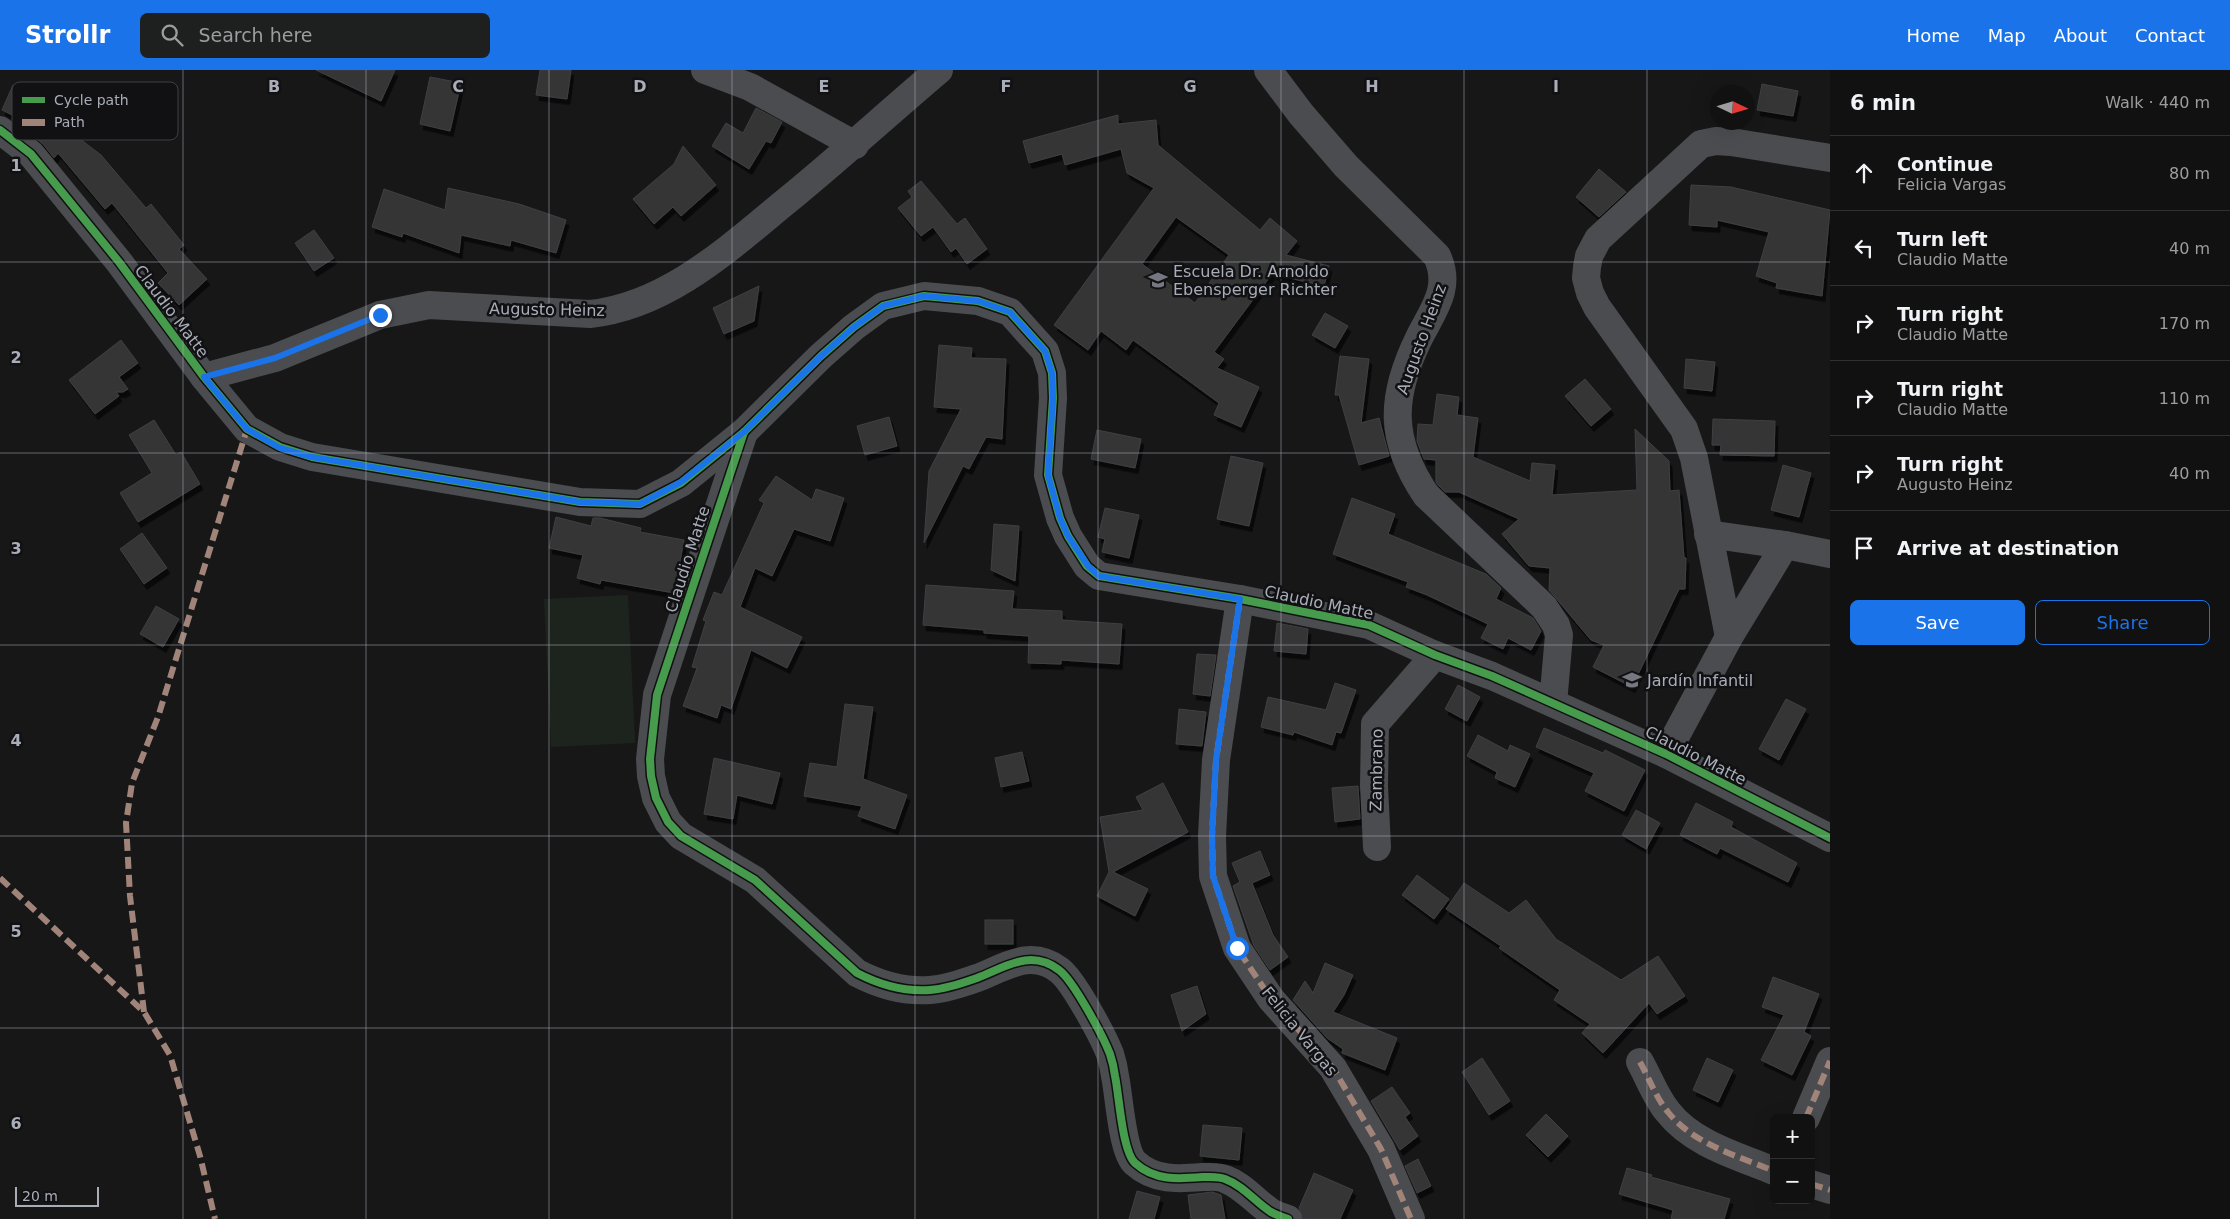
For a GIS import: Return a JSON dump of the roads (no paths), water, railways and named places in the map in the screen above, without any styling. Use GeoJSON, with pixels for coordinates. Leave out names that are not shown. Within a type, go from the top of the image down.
{"type":"FeatureCollection","features":[{"type":"Feature","properties":{"kind":"street"},"geometry":{"type":"LineString","coordinates":[[705,70],[750,87],[855,145]]}},
{"type":"Feature","properties":{"kind":"street","name":"Augusto Heinz"},"geometry":{"type":"LineString","coordinates":[[204,377],[275,358],[380,315],[429,305],[590,314],[628,307],[647,299],[716,260],[855,145],[939,70]]}},
{"type":"Feature","properties":{"kind":"street","name":"Augusto Heinz"},"geometry":{"type":"LineString","coordinates":[[1268,70],[1301,114],[1346,166],[1437,256],[1442,266],[1444,278],[1439,301],[1418,340],[1402,382],[1396,419],[1399,439],[1414,477],[1426,494],[1544,607],[1556,626],[1559,645],[1553,703]]}},
{"type":"Feature","properties":{"kind":"street","name":"Claudio Matte"},"geometry":{"type":"LineString","coordinates":[[0,130],[12,139]]}},
{"type":"Feature","properties":{"kind":"street","name":"Claudio Matte"},"geometry":{"type":"LineString","coordinates":[[13,140],[31,154],[119,262],[204,377],[247,429],[280,448],[312,457],[580,502],[640,504],[681,482],[744,432],[834,345],[883,306],[924,296],[978,301],[997,306],[1010,312],[1045,351],[1052,373],[1053,398],[1048,475],[1060,518],[1068,536],[1088,566],[1099,576],[1240,599],[1369,625],[1435,655],[1492,676],[1666,754],[1830,838]]}},
{"type":"Feature","properties":{"kind":"street"},"geometry":{"type":"LineString","coordinates":[[1729,637],[1694,458],[1684,429],[1596,306],[1586,278],[1589,256],[1598,239],[1701,144],[1716,141],[1731,142],[1830,158]]}},
{"type":"Feature","properties":{"kind":"street","name":"Claudio Matte"},"geometry":{"type":"LineString","coordinates":[[744,432],[657,695],[650,759],[651,776],[656,798],[668,822],[681,836],[755,880],[857,974],[878,983],[911,991],[932,990],[978,978],[1007,964],[1024,961],[1050,964],[1060,971],[1076,990],[1110,1054],[1124,1134],[1133,1161],[1141,1168],[1159,1177],[1174,1180],[1224,1178],[1250,1193],[1271,1212],[1288,1219]]}},
{"type":"Feature","properties":{"kind":"street"},"geometry":{"type":"LineString","coordinates":[[1708,534],[1785,545],[1830,554]]}},
{"type":"Feature","properties":{"kind":"street"},"geometry":{"type":"LineString","coordinates":[[1666,754],[1729,637],[1785,545]]}},
{"type":"Feature","properties":{"kind":"street","name":"Felicia Vargas"},"geometry":{"type":"LineString","coordinates":[[1240,599],[1216,760],[1212,836],[1213,876],[1237,948],[1271,999],[1333,1068],[1381,1149],[1406,1218]]}},
{"type":"Feature","properties":{"kind":"street","name":"Zambrano"},"geometry":{"type":"LineString","coordinates":[[1377,847],[1374,786],[1375,724],[1435,655]]}},
{"type":"Feature","properties":{"kind":"street"},"geometry":{"type":"LineString","coordinates":[[1808,1114],[1830,1061]]}},
{"type":"Feature","properties":{"kind":"street"},"geometry":{"type":"LineString","coordinates":[[1640,1062],[1667,1112],[1694,1137],[1770,1169]]}},
{"type":"Feature","properties":{"kind":"street"},"geometry":{"type":"LineString","coordinates":[[1815,1185],[1830,1190]]}},
{"type":"Feature","properties":{"kind":"place","name":"Escuela Dr. Arnoldo Ebensperger Richter"},"geometry":{"type":"Point","coordinates":[1158,280]}},
{"type":"Feature","properties":{"kind":"place","name":"Jardín Infantil"},"geometry":{"type":"Point","coordinates":[1632,680]}}]}
